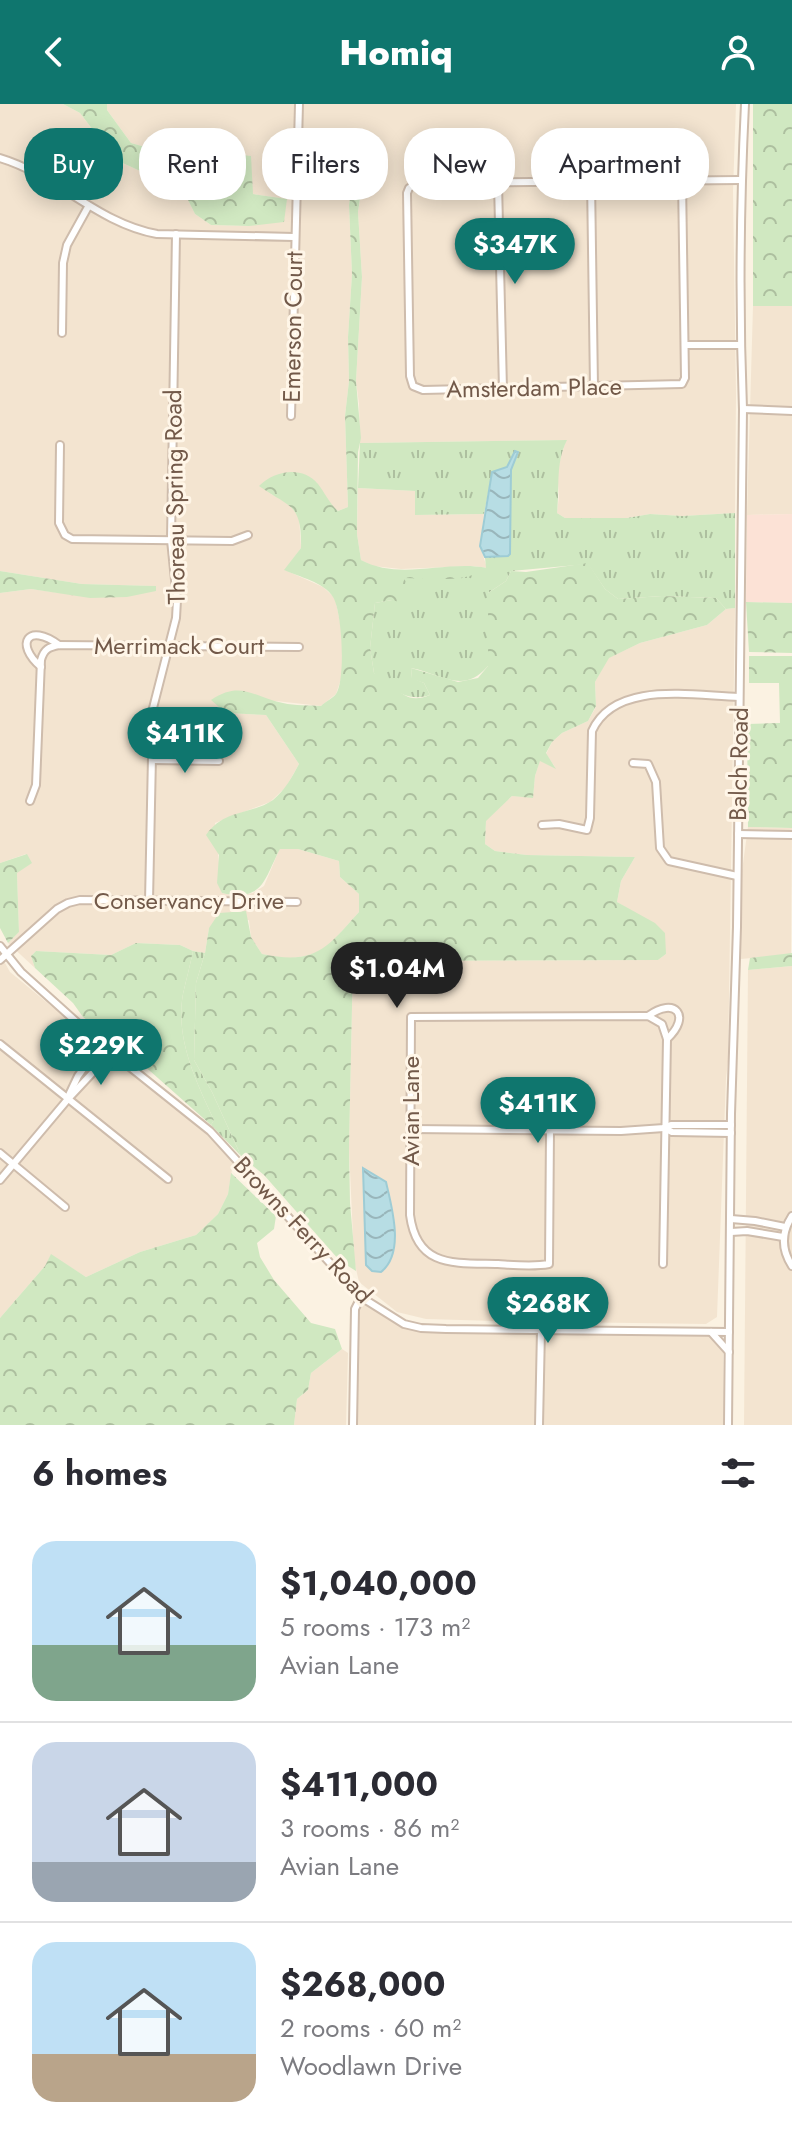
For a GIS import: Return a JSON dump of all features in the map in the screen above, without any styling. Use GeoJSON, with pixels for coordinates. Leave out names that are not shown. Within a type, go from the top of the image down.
{"type":"FeatureCollection","features":[{"type":"Feature","properties":{"kind":"street","name":"Emerson Court"},"geometry":{"type":"LineString","coordinates":[[291,416],[299,104]]}},
{"type":"Feature","properties":{"kind":"street","name":"Balch Road"},"geometry":{"type":"LineString","coordinates":[[728,1425],[743,409],[740,345],[741,180],[745,104]]}},
{"type":"Feature","properties":{"kind":"street"},"geometry":{"type":"LineString","coordinates":[[0,158],[23,165],[88,207],[139,230],[294,237]]}},
{"type":"Feature","properties":{"kind":"street","name":"Amsterdam Place"},"geometry":{"type":"LineString","coordinates":[[709,180],[741,180]]}},
{"type":"Feature","properties":{"kind":"street","name":"Amsterdam Place"},"geometry":{"type":"LineString","coordinates":[[407,200],[410,376],[413,386],[423,390],[682,384],[685,378],[682,200]]}},
{"type":"Feature","properties":{"kind":"street"},"geometry":{"type":"LineString","coordinates":[[498,200],[503,389]]}},
{"type":"Feature","properties":{"kind":"street"},"geometry":{"type":"LineString","coordinates":[[591,200],[594,387]]}},
{"type":"Feature","properties":{"kind":"street"},"geometry":{"type":"LineString","coordinates":[[62,333],[63,263],[67,245],[88,207]]}},
{"type":"Feature","properties":{"kind":"street","name":"Thoreau Spring Road"},"geometry":{"type":"LineString","coordinates":[[149,901],[154,701],[169,646],[177,600],[171,540],[176,234]]}},
{"type":"Feature","properties":{"kind":"street"},"geometry":{"type":"LineString","coordinates":[[685,345],[740,345]]}},
{"type":"Feature","properties":{"kind":"street"},"geometry":{"type":"LineString","coordinates":[[743,409],[792,411]]}},
{"type":"Feature","properties":{"kind":"street"},"geometry":{"type":"LineString","coordinates":[[60,445],[59,523],[65,535],[82,540],[232,541],[248,535]]}},
{"type":"Feature","properties":{"kind":"street","name":"Merrimack Court"},"geometry":{"type":"LineString","coordinates":[[41,667],[28,655],[26,646],[29,639],[45,634],[59,645]]}},
{"type":"Feature","properties":{"kind":"street","name":"Merrimack Court"},"geometry":{"type":"LineString","coordinates":[[30,801],[36,785],[41,667],[43,652],[49,647],[299,647]]}},
{"type":"Feature","properties":{"kind":"street"},"geometry":{"type":"LineString","coordinates":[[542,825],[559,824],[587,830],[592,731],[598,719],[612,706],[642,696],[739,697]]}},
{"type":"Feature","properties":{"kind":"street"},"geometry":{"type":"LineString","coordinates":[[152,760],[219,761]]}},
{"type":"Feature","properties":{"kind":"street"},"geometry":{"type":"LineString","coordinates":[[633,763],[648,764],[656,782],[659,840],[665,858],[737,876]]}},
{"type":"Feature","properties":{"kind":"street"},"geometry":{"type":"LineString","coordinates":[[738,834],[792,835]]}},
{"type":"Feature","properties":{"kind":"street","name":"Conservancy Drive"},"geometry":{"type":"LineString","coordinates":[[3,958],[68,903],[80,900],[297,902]]}},
{"type":"Feature","properties":{"kind":"street","name":"Browns Ferry Road"},"geometry":{"type":"LineString","coordinates":[[0,946],[3,958],[111,1053],[210,1131],[361,1297],[404,1324],[421,1328],[729,1332]]}},
{"type":"Feature","properties":{"kind":"street"},"geometry":{"type":"LineString","coordinates":[[663,1264],[667,1039],[662,1024],[648,1016],[667,1007],[674,1008],[681,1022],[667,1039]]}},
{"type":"Feature","properties":{"kind":"street","name":"Avian Lane"},"geometry":{"type":"LineString","coordinates":[[550,1130],[549,1264],[457,1264],[430,1256],[414,1236],[410,1215],[411,1017],[648,1016]]}},
{"type":"Feature","properties":{"kind":"street"},"geometry":{"type":"LineString","coordinates":[[0,1044],[168,1179]]}},
{"type":"Feature","properties":{"kind":"street"},"geometry":{"type":"LineString","coordinates":[[68,1099],[78,1076],[101,1044]]}},
{"type":"Feature","properties":{"kind":"street"},"geometry":{"type":"LineString","coordinates":[[0,1180],[111,1053]]}},
{"type":"Feature","properties":{"kind":"street"},"geometry":{"type":"LineString","coordinates":[[412,1129],[664,1128],[672,1132],[731,1129]]}},
{"type":"Feature","properties":{"kind":"street"},"geometry":{"type":"LineString","coordinates":[[0,1153],[65,1207]]}},
{"type":"Feature","properties":{"kind":"street"},"geometry":{"type":"LineString","coordinates":[[792,1216],[783,1237],[792,1266]]}},
{"type":"Feature","properties":{"kind":"street"},"geometry":{"type":"LineString","coordinates":[[731,1219],[785,1227]]}},
{"type":"Feature","properties":{"kind":"street"},"geometry":{"type":"LineString","coordinates":[[731,1232],[747,1231],[783,1237]]}},
{"type":"Feature","properties":{"kind":"street"},"geometry":{"type":"LineString","coordinates":[[353,1425],[355,1309],[361,1297]]}},
{"type":"Feature","properties":{"kind":"street"},"geometry":{"type":"LineString","coordinates":[[539,1425],[541,1330]]}},
{"type":"Feature","properties":{"kind":"street"},"geometry":{"type":"LineString","coordinates":[[711,1332],[729,1352]]}},
{"type":"Feature","properties":{"kind":"shaded area"},"geometry":{"type":"Polygon","coordinates":[[[0,104],[63,104],[80,113],[91,128],[24,128],[24,200],[123,200],[123,163],[139,170],[139,200],[188,200],[195,214],[211,225],[249,226],[285,200],[350,200],[352,274],[345,416],[348,507],[338,511],[327,501],[316,482],[271,494],[286,501],[299,516],[301,548],[285,570],[323,587],[335,598],[342,632],[343,673],[336,694],[321,706],[276,701],[226,713],[266,715],[299,764],[286,787],[270,802],[215,823],[222,893],[236,896],[253,893],[264,886],[280,848],[298,849],[339,861],[340,877],[359,894],[359,912],[326,949],[285,959],[262,954],[251,937],[249,920],[209,928],[205,953],[180,945],[136,943],[111,955],[36,951],[31,956],[35,968],[8,943],[19,932],[17,873],[26,854],[0,863],[0,593],[31,589],[60,593],[155,586],[82,584],[0,571],[0,104]]]}},
{"type":"Feature","properties":{"kind":"shaded area"},"geometry":{"type":"Polygon","coordinates":[[[107,104],[736,104],[733,191],[735,513],[565,518],[557,513],[557,471],[566,440],[360,443],[356,381],[362,277],[360,200],[388,200],[388,128],[262,128],[262,195],[253,194],[246,187],[246,128],[139,128],[139,145],[131,143],[107,110],[107,104]]]}},
{"type":"Feature","properties":{"kind":"shaded area"},"geometry":{"type":"Polygon","coordinates":[[[753,306],[792,306],[792,514],[747,515],[753,306]]]}},
{"type":"Feature","properties":{"kind":"shaded area"},"geometry":{"type":"Polygon","coordinates":[[[358,488],[415,491],[416,515],[484,514],[480,546],[487,568],[401,569],[373,566],[361,560],[357,534],[358,488]]]}},
{"type":"Feature","properties":{"kind":"shaded area"},"geometry":{"type":"Polygon","coordinates":[[[792,514],[792,603],[746,602],[747,515],[792,514]]]}},
{"type":"Feature","properties":{"kind":"shaded area"},"geometry":{"type":"Polygon","coordinates":[[[735,608],[728,1062],[717,1317],[706,1324],[495,1321],[426,1319],[397,1312],[359,1282],[354,1260],[349,1148],[353,961],[658,960],[666,954],[633,912],[617,902],[621,881],[635,857],[527,855],[495,851],[485,844],[486,820],[512,796],[533,797],[540,760],[555,767],[546,754],[552,742],[562,733],[588,721],[596,707],[595,682],[608,658],[640,643],[707,625],[726,609],[735,608]]]}},
{"type":"Feature","properties":{"kind":"shaded area"},"geometry":{"type":"Polygon","coordinates":[[[748,827],[792,828],[791,954],[741,959],[742,871],[748,827]]]}},
{"type":"Feature","properties":{"kind":"shaded area"},"geometry":{"type":"Polygon","coordinates":[[[0,954],[10,972],[207,1135],[233,1163],[228,1194],[218,1214],[196,1235],[140,1252],[86,1277],[51,1255],[0,1318],[0,954]]]}},
{"type":"Feature","properties":{"kind":"shaded area"},"geometry":{"type":"Polygon","coordinates":[[[792,966],[792,1425],[744,1425],[748,970],[792,966]]]}},
{"type":"Feature","properties":{"kind":"shaded area"},"geometry":{"type":"Polygon","coordinates":[[[364,1304],[395,1324],[438,1333],[710,1335],[723,1349],[724,1425],[356,1425],[358,1313],[364,1304]]]}},
{"type":"Feature","properties":{"kind":"shaded area"},"geometry":{"type":"Polygon","coordinates":[[[342,1349],[348,1353],[346,1425],[294,1425],[297,1399],[308,1390],[311,1373],[342,1349]]]}},
{"type":"Feature","properties":{"kind":"green space"},"geometry":{"type":"Polygon","coordinates":[[[63,104],[107,104],[107,110],[120,128],[91,128],[80,113],[63,104]]]}},
{"type":"Feature","properties":{"kind":"green space"},"geometry":{"type":"Polygon","coordinates":[[[753,104],[792,104],[792,306],[753,306],[753,104]]]}},
{"type":"Feature","properties":{"kind":"green space"},"geometry":{"type":"Polygon","coordinates":[[[123,132],[131,143],[139,145],[139,170],[123,163],[123,132]]]}},
{"type":"Feature","properties":{"kind":"green space"},"geometry":{"type":"Polygon","coordinates":[[[246,155],[251,156],[253,194],[262,195],[262,200],[287,200],[284,222],[249,226],[211,225],[195,214],[188,200],[246,200],[246,155]]]}},
{"type":"Feature","properties":{"kind":"green space"},"geometry":{"type":"Polygon","coordinates":[[[350,200],[360,200],[362,277],[356,381],[361,438],[358,452],[357,534],[361,560],[391,569],[487,568],[458,578],[404,578],[409,589],[403,603],[392,600],[375,603],[370,648],[374,673],[412,698],[430,695],[424,683],[412,679],[411,668],[458,682],[478,678],[488,666],[488,593],[506,581],[511,571],[526,572],[588,563],[605,589],[618,599],[662,596],[716,598],[726,609],[707,625],[640,643],[609,658],[595,682],[596,706],[588,721],[562,733],[546,753],[556,769],[540,761],[533,798],[512,796],[486,821],[485,844],[495,851],[527,855],[635,857],[621,881],[617,902],[655,923],[665,933],[666,954],[658,960],[353,961],[349,1148],[356,1271],[340,1261],[264,1175],[241,1156],[194,1060],[196,983],[209,928],[219,913],[246,911],[251,937],[262,954],[295,957],[318,951],[328,944],[359,912],[359,894],[340,877],[339,861],[298,849],[280,849],[266,878],[255,891],[236,895],[222,893],[217,883],[219,855],[206,835],[229,816],[273,800],[285,788],[299,764],[266,715],[226,713],[211,700],[221,694],[239,691],[288,704],[321,706],[335,696],[339,686],[342,645],[333,597],[324,587],[284,570],[301,548],[299,522],[292,508],[259,486],[272,477],[296,472],[318,484],[338,511],[348,507],[345,416],[352,274],[350,200]]]}},
{"type":"Feature","properties":{"kind":"green space"},"geometry":{"type":"Polygon","coordinates":[[[567,440],[559,467],[557,513],[565,518],[735,513],[735,608],[726,609],[716,598],[662,596],[618,599],[605,589],[588,564],[511,571],[506,581],[488,593],[488,666],[479,675],[461,681],[411,668],[412,678],[424,683],[430,695],[406,696],[393,689],[374,673],[370,648],[375,603],[392,600],[403,578],[464,577],[486,568],[485,557],[509,556],[511,470],[518,452],[515,452],[507,467],[492,472],[484,514],[415,515],[415,491],[358,488],[360,443],[567,440]]]}},
{"type":"Feature","properties":{"kind":"green space"},"geometry":{"type":"Polygon","coordinates":[[[0,571],[82,584],[156,586],[156,591],[127,597],[90,598],[31,589],[0,593],[0,571]]]}},
{"type":"Feature","properties":{"kind":"green space"},"geometry":{"type":"Polygon","coordinates":[[[746,602],[792,603],[792,653],[749,652],[746,602]]]}},
{"type":"Feature","properties":{"kind":"green space"},"geometry":{"type":"Polygon","coordinates":[[[749,656],[792,656],[792,828],[748,827],[747,724],[780,723],[779,683],[749,683],[749,656]]]}},
{"type":"Feature","properties":{"kind":"green space"},"geometry":{"type":"Polygon","coordinates":[[[27,854],[32,863],[17,873],[19,932],[8,943],[0,928],[0,863],[27,854]]]}},
{"type":"Feature","properties":{"kind":"green space"},"geometry":{"type":"Polygon","coordinates":[[[136,943],[180,945],[193,951],[183,994],[182,1027],[189,1059],[214,1120],[211,1125],[124,1048],[83,1017],[73,1003],[35,968],[31,956],[36,951],[111,955],[136,943]]]}},
{"type":"Feature","properties":{"kind":"green space"},"geometry":{"type":"Polygon","coordinates":[[[193,951],[205,953],[196,983],[194,1060],[241,1156],[211,1125],[214,1120],[194,1075],[185,1043],[181,1011],[193,951]]]}},
{"type":"Feature","properties":{"kind":"green space"},"geometry":{"type":"Polygon","coordinates":[[[792,953],[792,966],[748,970],[750,958],[792,953]]]}},
{"type":"Feature","properties":{"kind":"green space"},"geometry":{"type":"Polygon","coordinates":[[[231,1173],[276,1216],[274,1229],[257,1243],[260,1257],[274,1280],[311,1323],[335,1329],[342,1349],[311,1373],[308,1390],[297,1399],[294,1425],[0,1425],[0,1318],[45,1266],[51,1254],[86,1277],[140,1252],[196,1235],[218,1214],[228,1194],[231,1173]]]}},
{"type":"Feature","properties":{"kind":"water"},"geometry":{"type":"Polygon","coordinates":[[[515,451],[518,452],[511,470],[510,554],[485,557],[480,546],[492,472],[507,467],[515,451]]]}},
{"type":"Feature","properties":{"kind":"water"},"geometry":{"type":"Polygon","coordinates":[[[363,1168],[386,1182],[393,1217],[393,1254],[381,1272],[372,1271],[366,1265],[363,1168]]]}}]}
